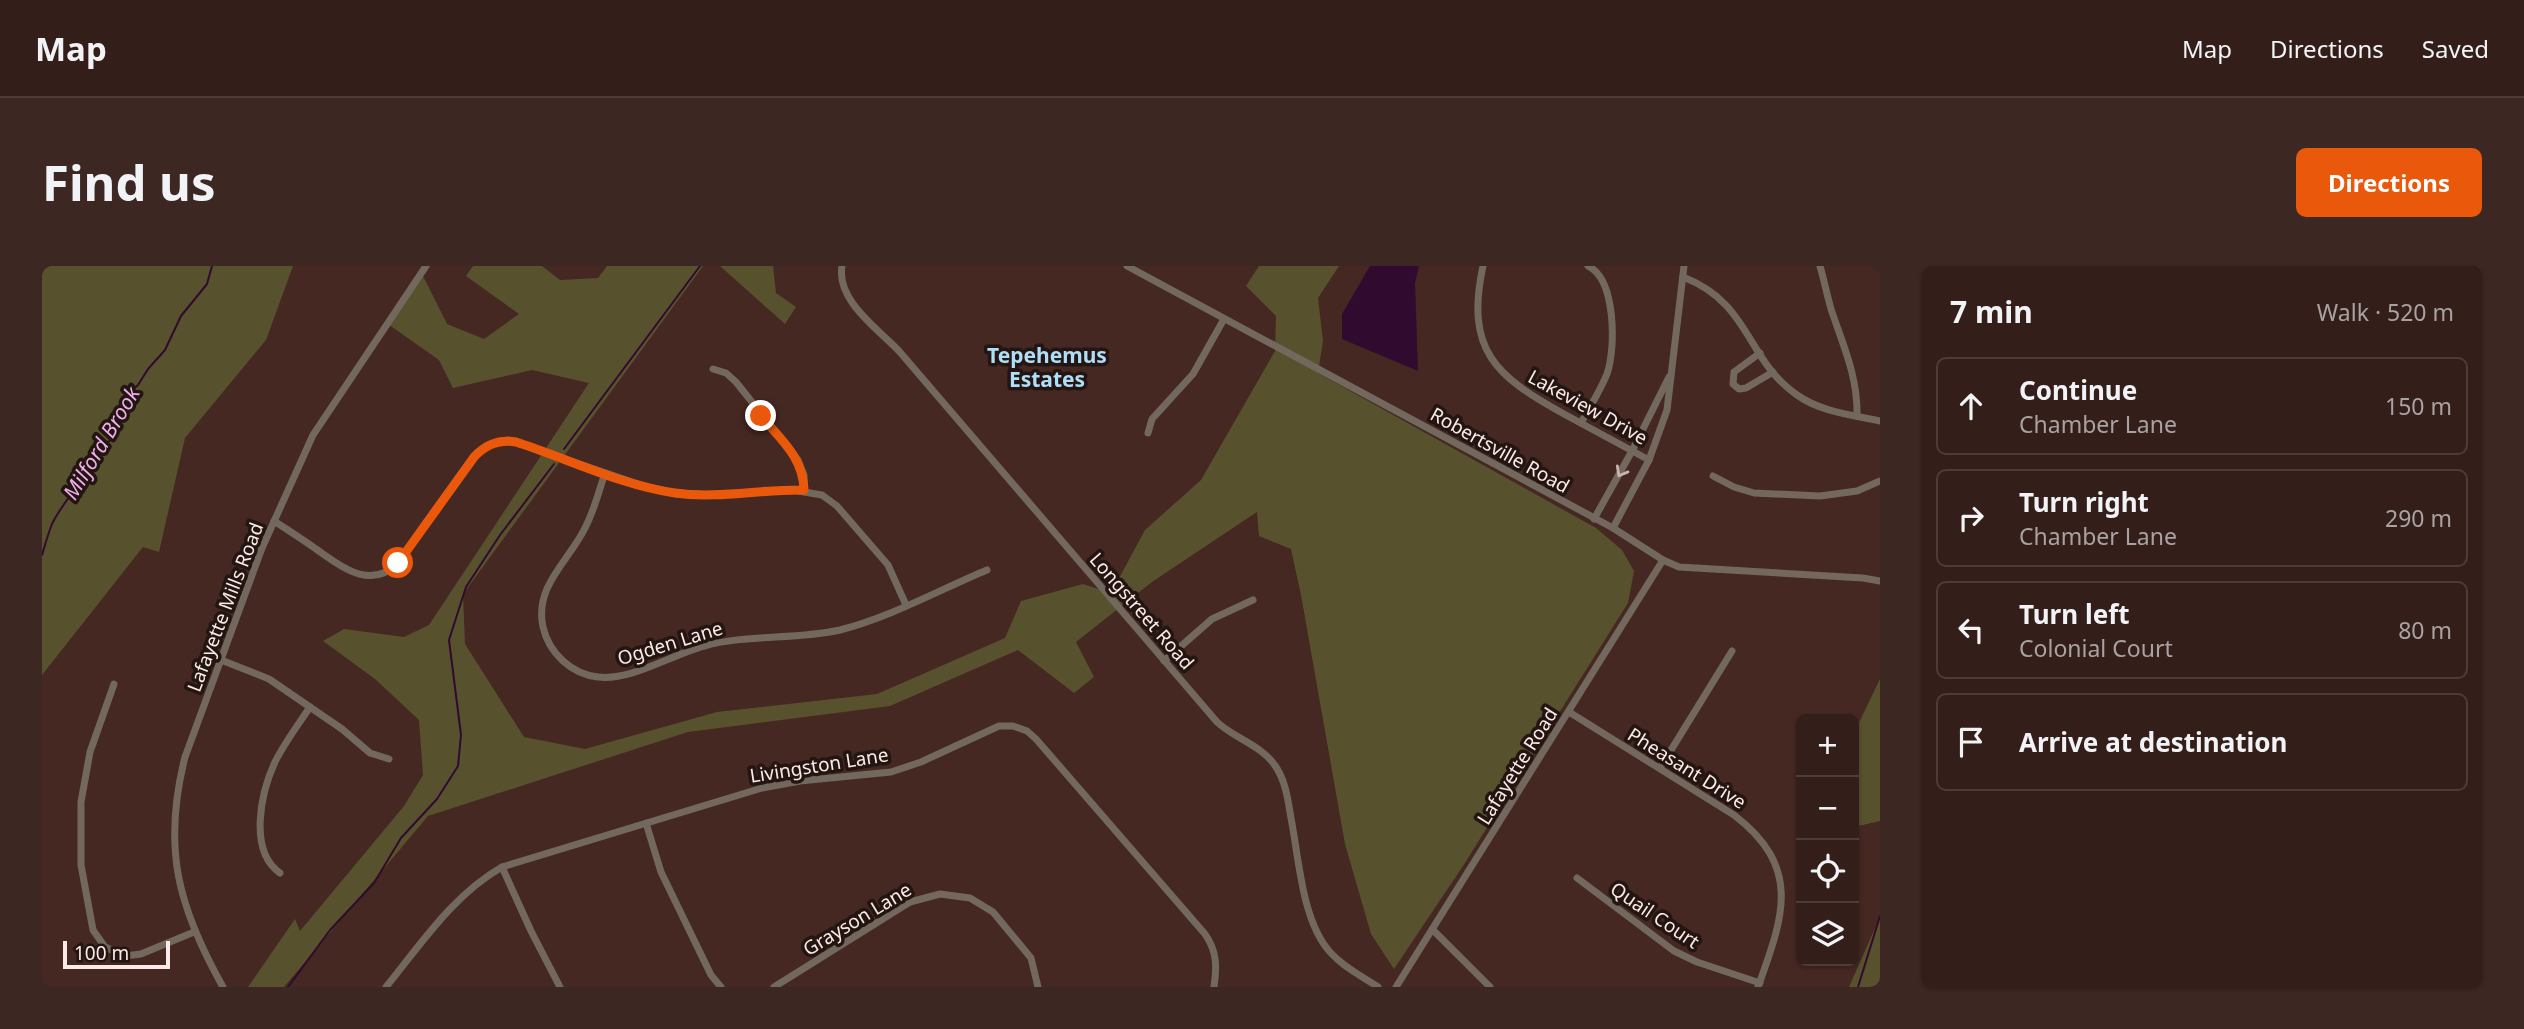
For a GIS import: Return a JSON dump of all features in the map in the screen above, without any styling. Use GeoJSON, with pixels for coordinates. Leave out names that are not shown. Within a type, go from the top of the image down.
{"type":"FeatureCollection","features":[{"type":"Feature","properties":{"kind":"street","name":"Lafayette Mills Road"},"geometry":{"type":"LineString","coordinates":[[223,987],[194,932],[183,899],[177,867],[174,836],[176,802],[185,757],[262,548],[320,421],[426,266]]}},
{"type":"Feature","properties":{"kind":"street","name":"Longstreet Road"},"geometry":{"type":"LineString","coordinates":[[842,266],[842,286],[849,301],[899,351],[1217,722],[1230,733],[1260,749],[1276,766],[1284,786],[1308,907],[1316,931],[1338,960],[1378,987]]}},
{"type":"Feature","properties":{"kind":"street","name":"Robertsville Road"},"geometry":{"type":"LineString","coordinates":[[1128,266],[1143,270],[1224,319],[1613,528],[1663,560],[1679,567],[1880,581]]}},
{"type":"Feature","properties":{"kind":"street","name":"Lakeview Drive"},"geometry":{"type":"LineString","coordinates":[[1483,266],[1478,289],[1478,315],[1482,338],[1493,360],[1510,381],[1526,393],[1649,460]]}},
{"type":"Feature","properties":{"kind":"street"},"geometry":{"type":"LineString","coordinates":[[1581,423],[1606,374],[1612,339],[1606,286],[1600,275],[1588,266]]}},
{"type":"Feature","properties":{"kind":"street"},"geometry":{"type":"LineString","coordinates":[[1613,528],[1649,460],[1667,410],[1684,266]]}},
{"type":"Feature","properties":{"kind":"street"},"geometry":{"type":"LineString","coordinates":[[1820,266],[1830,306],[1855,379],[1858,395],[1857,416]]}},
{"type":"Feature","properties":{"kind":"street"},"geometry":{"type":"LineString","coordinates":[[1683,277],[1707,288],[1727,304],[1773,372],[1788,388],[1805,400],[1822,407],[1880,421]]}},
{"type":"Feature","properties":{"kind":"street"},"geometry":{"type":"LineString","coordinates":[[1148,433],[1152,419],[1176,396],[1193,374],[1224,319]]}},
{"type":"Feature","properties":{"kind":"street"},"geometry":{"type":"LineString","coordinates":[[1760,353],[1734,372],[1733,384],[1739,389],[1746,388],[1773,372]]}},
{"type":"Feature","properties":{"kind":"street"},"geometry":{"type":"LineString","coordinates":[[1594,519],[1661,397],[1673,367]]}},
{"type":"Feature","properties":{"kind":"street"},"geometry":{"type":"LineString","coordinates":[[713,369],[726,373],[736,382],[796,457],[804,475],[804,490]]}},
{"type":"Feature","properties":{"kind":"street"},"geometry":{"type":"LineString","coordinates":[[274,521],[350,572],[375,576],[390,570],[398,563],[474,457],[491,444],[501,441],[516,442],[658,490],[694,495],[804,490],[822,495],[837,506],[888,565],[906,605]]}},
{"type":"Feature","properties":{"kind":"street","name":"Ogden Lane"},"geometry":{"type":"LineString","coordinates":[[605,473],[586,526],[550,581],[542,607],[543,627],[552,648],[562,661],[579,672],[600,677],[620,676],[707,645],[838,630],[869,621],[987,570]]}},
{"type":"Feature","properties":{"kind":"street"},"geometry":{"type":"LineString","coordinates":[[1713,476],[1734,487],[1754,492],[1820,496],[1846,494],[1880,481]]}},
{"type":"Feature","properties":{"kind":"street","name":"Lafayette Road"},"geometry":{"type":"LineString","coordinates":[[1396,987],[1663,560]]}},
{"type":"Feature","properties":{"kind":"street"},"geometry":{"type":"LineString","coordinates":[[1164,661],[1212,619],[1253,600]]}},
{"type":"Feature","properties":{"kind":"street"},"geometry":{"type":"LineString","coordinates":[[1660,768],[1732,651]]}},
{"type":"Feature","properties":{"kind":"street"},"geometry":{"type":"LineString","coordinates":[[221,660],[269,679],[342,729],[370,753],[389,759]]}},
{"type":"Feature","properties":{"kind":"street"},"geometry":{"type":"LineString","coordinates":[[114,684],[90,752],[81,802],[81,865],[93,930],[105,947],[125,956],[141,954],[194,932]]}},
{"type":"Feature","properties":{"kind":"street"},"geometry":{"type":"LineString","coordinates":[[280,873],[272,867],[263,851],[263,802],[276,759],[310,707]]}},
{"type":"Feature","properties":{"kind":"street","name":"Pheasant Drive"},"geometry":{"type":"LineString","coordinates":[[1569,712],[1745,824],[1760,839],[1774,864],[1782,894],[1782,911],[1779,929],[1759,985]]}},
{"type":"Feature","properties":{"kind":"street","name":"Livingston Lane"},"geometry":{"type":"LineString","coordinates":[[386,987],[460,897],[502,867],[779,783],[891,772],[921,762],[993,728],[1013,726],[1027,731],[1036,739],[1205,934],[1213,947],[1216,963],[1214,987]]}},
{"type":"Feature","properties":{"kind":"street"},"geometry":{"type":"LineString","coordinates":[[646,823],[666,883],[711,975],[721,987]]}},
{"type":"Feature","properties":{"kind":"street"},"geometry":{"type":"LineString","coordinates":[[502,867],[560,987]]}},
{"type":"Feature","properties":{"kind":"street","name":"Quail Court"},"geometry":{"type":"LineString","coordinates":[[1577,878],[1674,951],[1759,985]]}},
{"type":"Feature","properties":{"kind":"street","name":"Grayson Lane"},"geometry":{"type":"LineString","coordinates":[[774,987],[910,902],[940,894],[970,898],[993,912],[1031,958],[1038,987]]}},
{"type":"Feature","properties":{"kind":"street"},"geometry":{"type":"LineString","coordinates":[[1433,930],[1490,987]]}},
{"type":"Feature","properties":{"kind":"shaded area"},"geometry":{"type":"Polygon","coordinates":[[[42,266],[293,266],[266,340],[185,438],[159,552],[143,547],[42,675],[42,266]]]}},
{"type":"Feature","properties":{"kind":"shaded area"},"geometry":{"type":"Polygon","coordinates":[[[473,266],[542,266],[560,280],[598,278],[607,266],[703,266],[463,594],[465,644],[524,737],[585,749],[717,712],[877,694],[1005,638],[1021,601],[1083,584],[1111,593],[1145,530],[1201,480],[1275,351],[1276,316],[1246,286],[1259,266],[1339,266],[1318,298],[1323,341],[1318,373],[1596,528],[1622,550],[1634,571],[1628,603],[1463,866],[1394,969],[1371,934],[1345,844],[1291,549],[1259,536],[1257,512],[1152,582],[1076,642],[1094,677],[1074,693],[1018,650],[890,706],[688,732],[428,816],[284,987],[248,987],[295,919],[300,931],[404,806],[423,775],[419,720],[375,679],[323,641],[344,629],[404,637],[429,625],[589,383],[532,370],[453,388],[439,360],[385,322],[422,274],[447,324],[484,339],[519,314],[466,276],[473,266]]]}},
{"type":"Feature","properties":{"kind":"shaded area"},"geometry":{"type":"Polygon","coordinates":[[[720,266],[773,266],[776,293],[796,307],[785,324],[720,266]]]}},
{"type":"Feature","properties":{"kind":"shaded area"},"geometry":{"type":"Polygon","coordinates":[[[1370,266],[1419,266],[1415,283],[1418,371],[1342,339],[1342,314],[1370,266]]]}},
{"type":"Feature","properties":{"kind":"shaded area"},"geometry":{"type":"Polygon","coordinates":[[[1880,679],[1880,821],[1859,826],[1859,777],[1859,723],[1880,679]]]}},
{"type":"Feature","properties":{"kind":"shaded area"},"geometry":{"type":"Polygon","coordinates":[[[1880,917],[1880,987],[1849,987],[1880,917]]]}},
{"type":"Feature","properties":{"kind":"waterway","name":"Milford Brook"},"geometry":{"type":"LineString","coordinates":[[42,555],[52,524],[60,510],[117,427],[125,396],[138,385],[165,350],[181,316],[207,284],[212,266]]}},
{"type":"Feature","properties":{"kind":"waterway"},"geometry":{"type":"LineString","coordinates":[[564,449],[700,266]]}},
{"type":"Feature","properties":{"kind":"waterway"},"geometry":{"type":"LineString","coordinates":[[288,987],[330,930],[374,883],[401,838],[437,799],[458,766],[461,735],[449,640],[466,587],[500,535],[554,464]]}},
{"type":"Feature","properties":{"kind":"waterway"},"geometry":{"type":"LineString","coordinates":[[1858,987],[1880,916]]}},
{"type":"Feature","properties":{"kind":"district","name":"Tepehemus Estates"},"geometry":{"type":"Point","coordinates":[1047,367]}},
{"type":"Feature","properties":{"kind":"route"},"geometry":{"type":"LineString","coordinates":[[398,563],[474,457],[486,446],[501,441],[516,442],[644,486],[674,493],[721,495],[804,490],[801,465],[761,416]]}}]}
